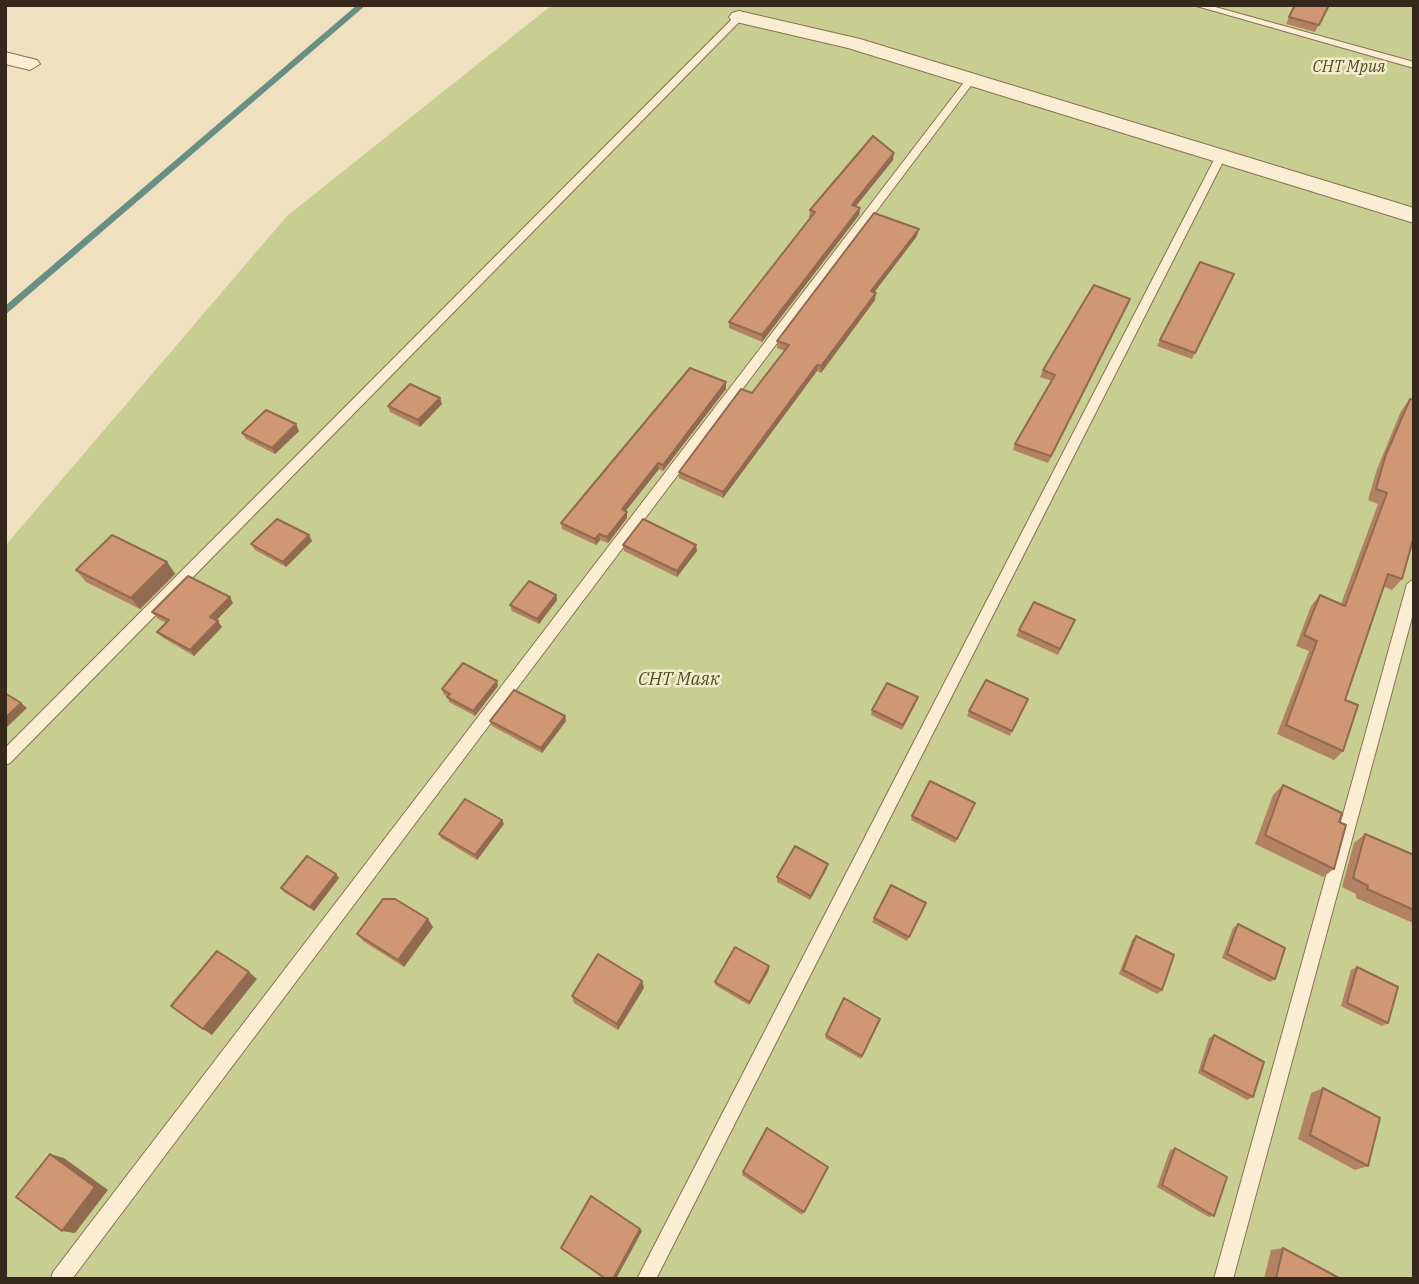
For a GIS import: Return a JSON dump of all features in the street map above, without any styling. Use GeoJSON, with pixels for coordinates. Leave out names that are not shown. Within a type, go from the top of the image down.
{"type":"FeatureCollection","features":[{"type":"Feature","properties":{"kind":"street"},"geometry":{"type":"LineString","coordinates":[[739,17],[853,43],[1414,216]]}},
{"type":"Feature","properties":{"kind":"street"},"geometry":{"type":"LineString","coordinates":[[5,58],[30,64]]}},
{"type":"Feature","properties":{"kind":"lane"},"geometry":{"type":"LineString","coordinates":[[1197,5],[1414,65]]}},
{"type":"Feature","properties":{"kind":"lane"},"geometry":{"type":"LineString","coordinates":[[5,758],[739,17]]}},
{"type":"Feature","properties":{"kind":"lane"},"geometry":{"type":"LineString","coordinates":[[60,1279],[971,79]]}},
{"type":"Feature","properties":{"kind":"lane"},"geometry":{"type":"LineString","coordinates":[[646,1279],[1221,156]]}},
{"type":"Feature","properties":{"kind":"lane"},"geometry":{"type":"LineString","coordinates":[[1223,1279],[1414,584]]}},
{"type":"Feature","properties":{"kind":"green space","name":"СНТ Маяк"},"geometry":{"type":"Polygon","coordinates":[[[552,5],[1414,5],[1414,1279],[5,1279],[5,546],[287,216],[552,5]]]}},
{"type":"Feature","properties":{"kind":"building"},"geometry":{"type":"Polygon","coordinates":[[[1295,5],[1329,5],[1319,25],[1289,17],[1295,5]]]}},
{"type":"Feature","properties":{"kind":"building"},"geometry":{"type":"Polygon","coordinates":[[[873,136],[894,153],[852,205],[860,208],[762,335],[729,322],[815,212],[810,210],[873,136]]]}},
{"type":"Feature","properties":{"kind":"building"},"geometry":{"type":"Polygon","coordinates":[[[874,213],[919,229],[871,291],[876,293],[821,366],[817,365],[723,492],[679,472],[741,389],[752,393],[789,345],[777,341],[874,213]]]}},
{"type":"Feature","properties":{"kind":"building"},"geometry":{"type":"Polygon","coordinates":[[[1200,262],[1234,274],[1195,353],[1160,340],[1200,262]]]}},
{"type":"Feature","properties":{"kind":"building"},"geometry":{"type":"Polygon","coordinates":[[[1094,285],[1130,299],[1051,456],[1015,444],[1055,375],[1043,370],[1094,285]]]}},
{"type":"Feature","properties":{"kind":"building"},"geometry":{"type":"Polygon","coordinates":[[[690,368],[726,382],[663,465],[658,463],[622,509],[627,512],[607,537],[599,534],[595,539],[561,523],[690,368]]]}},
{"type":"Feature","properties":{"kind":"building"},"geometry":{"type":"Polygon","coordinates":[[[410,384],[440,398],[418,420],[388,406],[410,384]]]}},
{"type":"Feature","properties":{"kind":"building"},"geometry":{"type":"Polygon","coordinates":[[[1410,399],[1414,400],[1414,536],[1402,579],[1388,574],[1345,700],[1358,705],[1343,751],[1286,725],[1317,641],[1304,635],[1320,595],[1345,606],[1387,493],[1376,489],[1385,457],[1410,399]]]}},
{"type":"Feature","properties":{"kind":"building"},"geometry":{"type":"Polygon","coordinates":[[[266,410],[296,424],[272,448],[242,433],[266,410]]]}},
{"type":"Feature","properties":{"kind":"building"},"geometry":{"type":"Polygon","coordinates":[[[277,519],[309,535],[283,562],[251,544],[277,519]]]}},
{"type":"Feature","properties":{"kind":"building"},"geometry":{"type":"Polygon","coordinates":[[[643,519],[696,545],[677,571],[623,545],[643,519]]]}},
{"type":"Feature","properties":{"kind":"building"},"geometry":{"type":"Polygon","coordinates":[[[112,535],[167,562],[131,598],[76,570],[112,535]]]}},
{"type":"Feature","properties":{"kind":"building"},"geometry":{"type":"Polygon","coordinates":[[[188,576],[230,597],[210,617],[218,621],[190,650],[157,632],[169,620],[152,612],[188,576]]]}},
{"type":"Feature","properties":{"kind":"building"},"geometry":{"type":"Polygon","coordinates":[[[529,581],[556,595],[537,619],[510,605],[529,581]]]}},
{"type":"Feature","properties":{"kind":"building"},"geometry":{"type":"Polygon","coordinates":[[[1034,602],[1075,620],[1060,649],[1019,630],[1034,602]]]}},
{"type":"Feature","properties":{"kind":"building"},"geometry":{"type":"Polygon","coordinates":[[[463,663],[497,681],[473,711],[447,697],[450,694],[442,689],[463,663]]]}},
{"type":"Feature","properties":{"kind":"building"},"geometry":{"type":"Polygon","coordinates":[[[986,680],[1028,699],[1012,731],[969,711],[986,680]]]}},
{"type":"Feature","properties":{"kind":"building"},"geometry":{"type":"Polygon","coordinates":[[[887,683],[918,697],[903,725],[872,710],[887,683]]]}},
{"type":"Feature","properties":{"kind":"building"},"geometry":{"type":"Polygon","coordinates":[[[514,690],[565,716],[541,748],[490,721],[514,690]]]}},
{"type":"Feature","properties":{"kind":"building"},"geometry":{"type":"Polygon","coordinates":[[[5,693],[21,703],[5,718],[5,693]]]}},
{"type":"Feature","properties":{"kind":"building"},"geometry":{"type":"Polygon","coordinates":[[[930,781],[975,803],[957,839],[912,816],[930,781]]]}},
{"type":"Feature","properties":{"kind":"building"},"geometry":{"type":"Polygon","coordinates":[[[1283,785],[1342,813],[1339,822],[1346,825],[1334,869],[1265,835],[1283,785]]]}},
{"type":"Feature","properties":{"kind":"building"},"geometry":{"type":"Polygon","coordinates":[[[465,799],[502,820],[475,855],[439,834],[465,799]]]}},
{"type":"Feature","properties":{"kind":"building"},"geometry":{"type":"Polygon","coordinates":[[[1365,834],[1414,855],[1414,910],[1367,889],[1368,886],[1353,878],[1365,834]]]}},
{"type":"Feature","properties":{"kind":"building"},"geometry":{"type":"Polygon","coordinates":[[[795,846],[828,864],[811,896],[777,877],[795,846]]]}},
{"type":"Feature","properties":{"kind":"building"},"geometry":{"type":"Polygon","coordinates":[[[307,856],[336,874],[310,907],[281,888],[307,856]]]}},
{"type":"Feature","properties":{"kind":"building"},"geometry":{"type":"Polygon","coordinates":[[[891,885],[926,903],[909,937],[874,918],[891,885]]]}},
{"type":"Feature","properties":{"kind":"building"},"geometry":{"type":"Polygon","coordinates":[[[383,899],[395,899],[428,919],[398,960],[357,934],[383,899]]]}},
{"type":"Feature","properties":{"kind":"building"},"geometry":{"type":"Polygon","coordinates":[[[1238,924],[1285,948],[1275,979],[1227,954],[1238,924]]]}},
{"type":"Feature","properties":{"kind":"building"},"geometry":{"type":"Polygon","coordinates":[[[1136,936],[1174,955],[1162,990],[1123,970],[1136,936]]]}},
{"type":"Feature","properties":{"kind":"building"},"geometry":{"type":"Polygon","coordinates":[[[735,947],[769,966],[750,1002],[715,982],[735,947]]]}},
{"type":"Feature","properties":{"kind":"building"},"geometry":{"type":"Polygon","coordinates":[[[217,951],[249,972],[203,1029],[171,1006],[217,951]]]}},
{"type":"Feature","properties":{"kind":"building"},"geometry":{"type":"Polygon","coordinates":[[[598,954],[642,981],[617,1024],[572,996],[598,954]]]}},
{"type":"Feature","properties":{"kind":"building"},"geometry":{"type":"Polygon","coordinates":[[[1357,967],[1398,987],[1388,1023],[1347,1003],[1357,967]]]}},
{"type":"Feature","properties":{"kind":"building"},"geometry":{"type":"Polygon","coordinates":[[[844,998],[880,1019],[862,1056],[826,1035],[844,998]]]}},
{"type":"Feature","properties":{"kind":"building"},"geometry":{"type":"Polygon","coordinates":[[[1214,1035],[1264,1062],[1253,1097],[1202,1070],[1214,1035]]]}},
{"type":"Feature","properties":{"kind":"building"},"geometry":{"type":"Polygon","coordinates":[[[1323,1088],[1380,1118],[1368,1166],[1310,1135],[1323,1088]]]}},
{"type":"Feature","properties":{"kind":"building"},"geometry":{"type":"Polygon","coordinates":[[[767,1128],[828,1167],[804,1212],[743,1172],[767,1128]]]}},
{"type":"Feature","properties":{"kind":"building"},"geometry":{"type":"Polygon","coordinates":[[[1175,1148],[1227,1177],[1214,1216],[1162,1185],[1175,1148]]]}},
{"type":"Feature","properties":{"kind":"building"},"geometry":{"type":"Polygon","coordinates":[[[50,1154],[95,1187],[62,1231],[16,1197],[50,1154]]]}},
{"type":"Feature","properties":{"kind":"building"},"geometry":{"type":"Polygon","coordinates":[[[591,1196],[640,1229],[613,1279],[606,1279],[561,1248],[591,1196]]]}},
{"type":"Feature","properties":{"kind":"building"},"geometry":{"type":"Polygon","coordinates":[[[1283,1248],[1341,1279],[1276,1279],[1283,1248]]]}},
{"type":"Feature","properties":{"kind":"waterway"},"geometry":{"type":"LineString","coordinates":[[5,312],[362,5]]}},
{"type":"Feature","properties":{"kind":"park label","name":"СНТ Мрия"},"geometry":{"type":"Point","coordinates":[1349,67]}}]}
